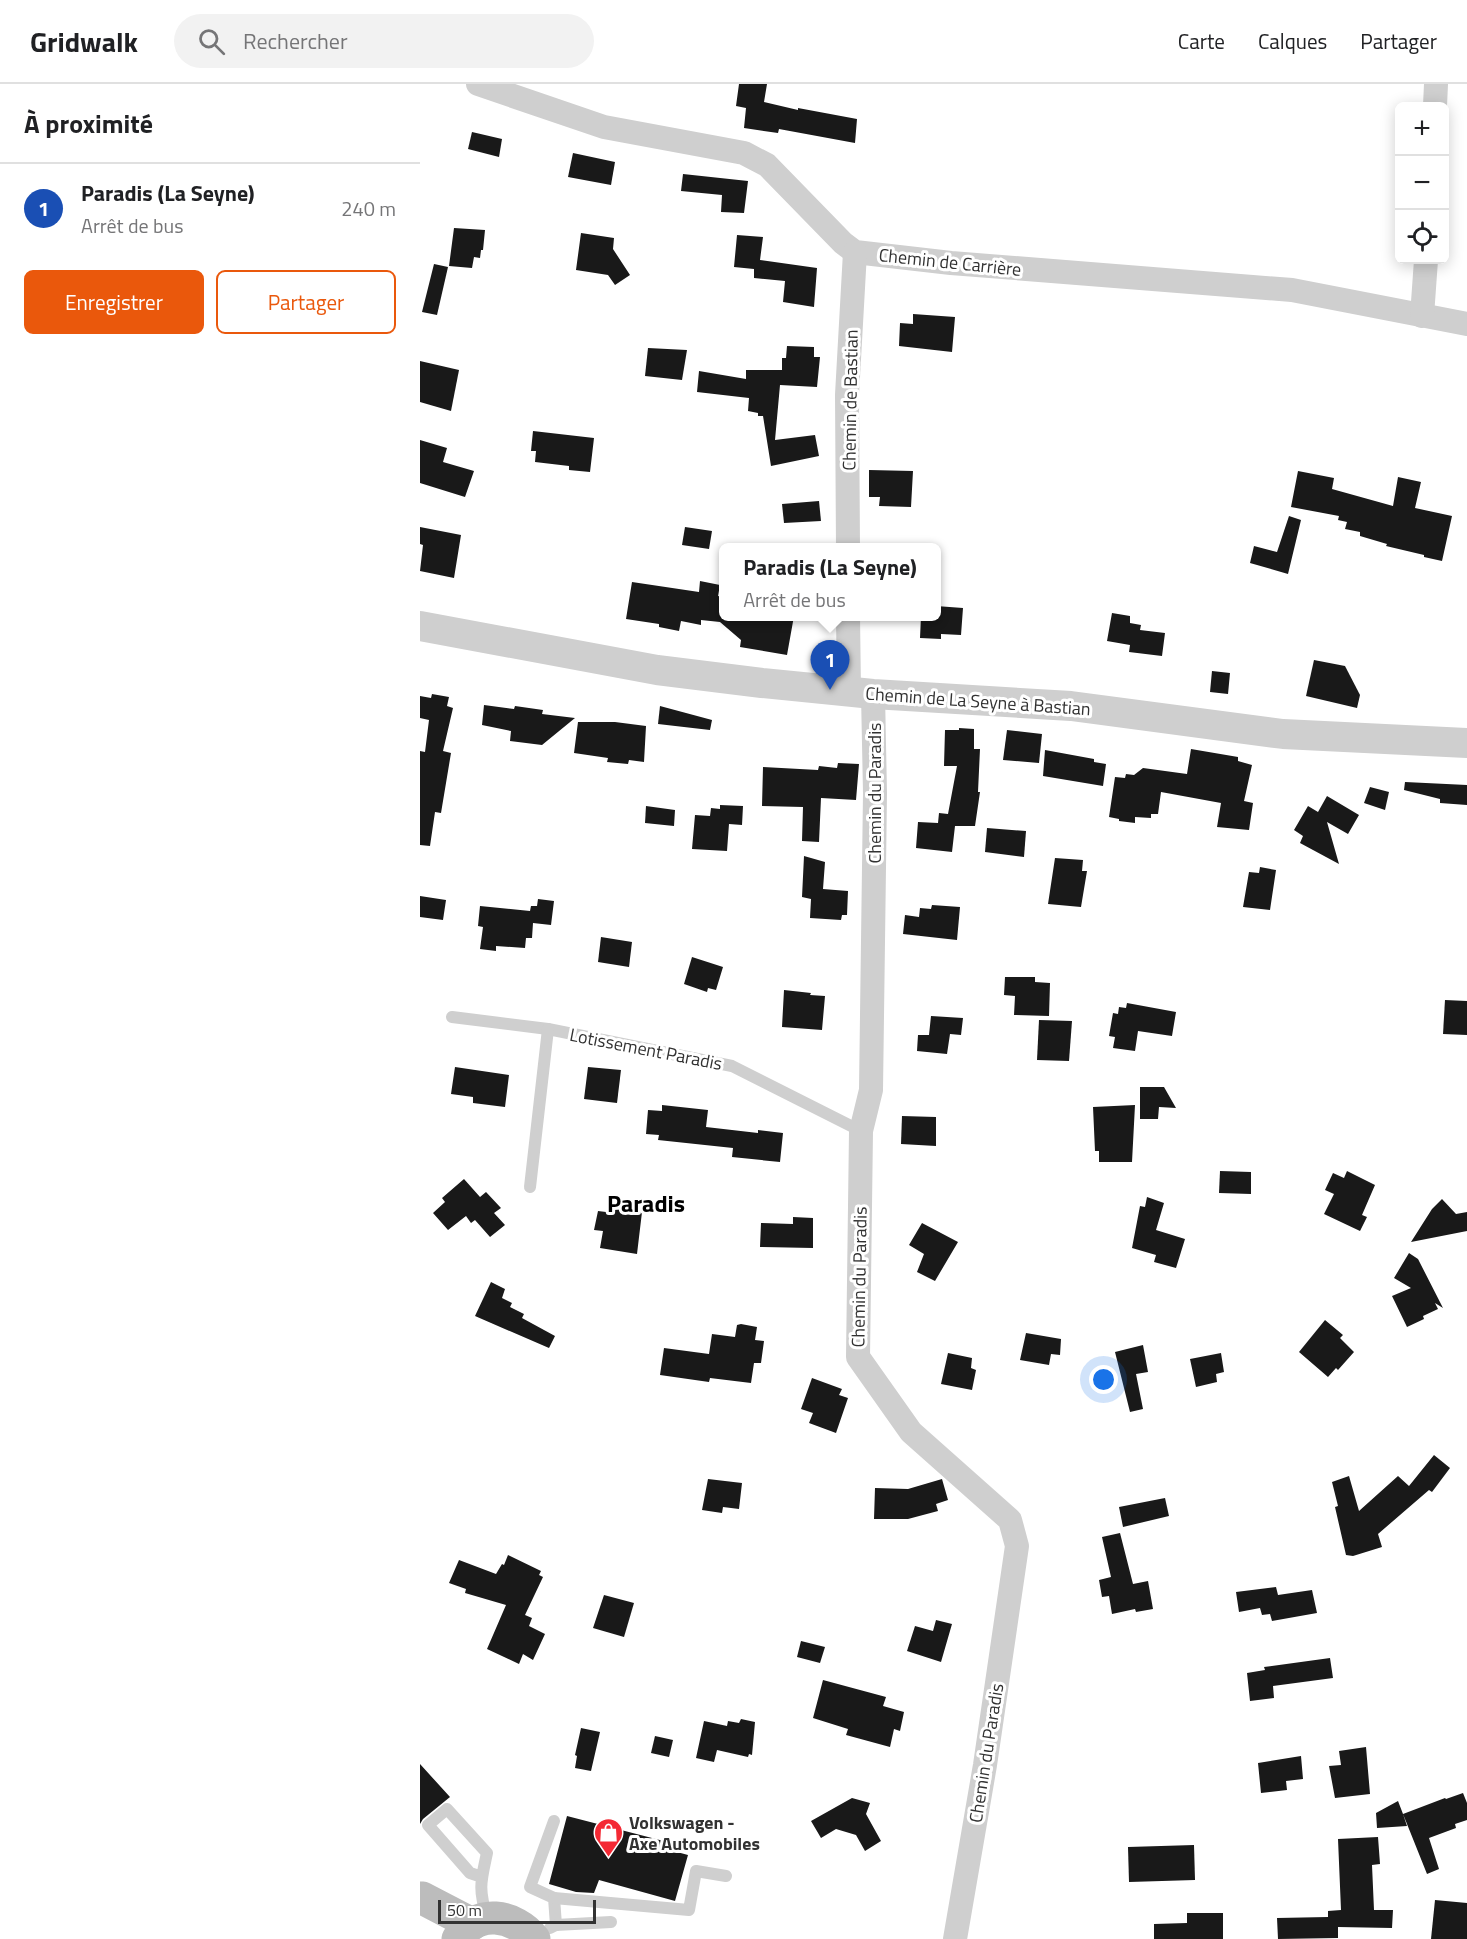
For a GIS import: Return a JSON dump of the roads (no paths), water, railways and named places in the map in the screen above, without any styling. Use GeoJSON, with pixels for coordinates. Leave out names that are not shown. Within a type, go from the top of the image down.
{"type":"FeatureCollection","features":[{"type":"Feature","properties":{"kind":"main road"},"geometry":{"type":"LineString","coordinates":[[421,1897],[466,1930],[501,1918],[514,1921],[526,1929],[545,1932]]}},
{"type":"Feature","properties":{"kind":"street","name":"Chemin de Carrière"},"geometry":{"type":"LineString","coordinates":[[478,84],[604,127],[744,153],[766,165],[843,243],[855,252],[951,263],[1293,290],[1467,324]]}},
{"type":"Feature","properties":{"kind":"street"},"geometry":{"type":"LineString","coordinates":[[1435,102],[1436,84]]}},
{"type":"Feature","properties":{"kind":"street","name":"Chemin de Bastian"},"geometry":{"type":"LineString","coordinates":[[848,543],[847,395],[855,252]]}},
{"type":"Feature","properties":{"kind":"street"},"geometry":{"type":"LineString","coordinates":[[1422,316],[1426,264]]}},
{"type":"Feature","properties":{"kind":"street"},"geometry":{"type":"LineString","coordinates":[[849,621],[861,693]]}},
{"type":"Feature","properties":{"kind":"street","name":"Chemin de La Seyne à Bastian"},"geometry":{"type":"LineString","coordinates":[[420,626],[657,670],[861,693],[1071,706],[1283,734],[1467,743]]}},
{"type":"Feature","properties":{"kind":"street","name":"Chemin du Paradis"},"geometry":{"type":"LineString","coordinates":[[861,693],[875,793],[871,1090],[861,1131],[858,1357],[911,1432],[1010,1520],[1017,1546],[985,1764],[955,1939]]}},
{"type":"Feature","properties":{"kind":"lane","name":"Lotissement Paradis"},"geometry":{"type":"LineString","coordinates":[[452,1017],[548,1029],[732,1066],[861,1131]]}},
{"type":"Feature","properties":{"kind":"lane"},"geometry":{"type":"LineString","coordinates":[[530,1187],[548,1029]]}},
{"type":"Feature","properties":{"kind":"lane"},"geometry":{"type":"LineString","coordinates":[[466,1930],[480,1890],[487,1853],[447,1809],[429,1826],[470,1872],[482,1877]]}},
{"type":"Feature","properties":{"kind":"lane"},"geometry":{"type":"LineString","coordinates":[[554,1821],[530,1887],[554,1898],[689,1910],[696,1871],[726,1876]]}},
{"type":"Feature","properties":{"kind":"lane"},"geometry":{"type":"LineString","coordinates":[[554,1898],[545,1932],[611,1922]]}},
{"type":"Feature","properties":{"kind":"place","name":"Paradis (La Seyne)"},"geometry":{"type":"Point","coordinates":[830,690]}},
{"type":"Feature","properties":{"kind":"place","name":"Volkswagen - Axe Automobiles"},"geometry":{"type":"Point","coordinates":[608,1858]}},
{"type":"Feature","properties":{"kind":"district","name":"Paradis"},"geometry":{"type":"Point","coordinates":[646,1203]}}]}
